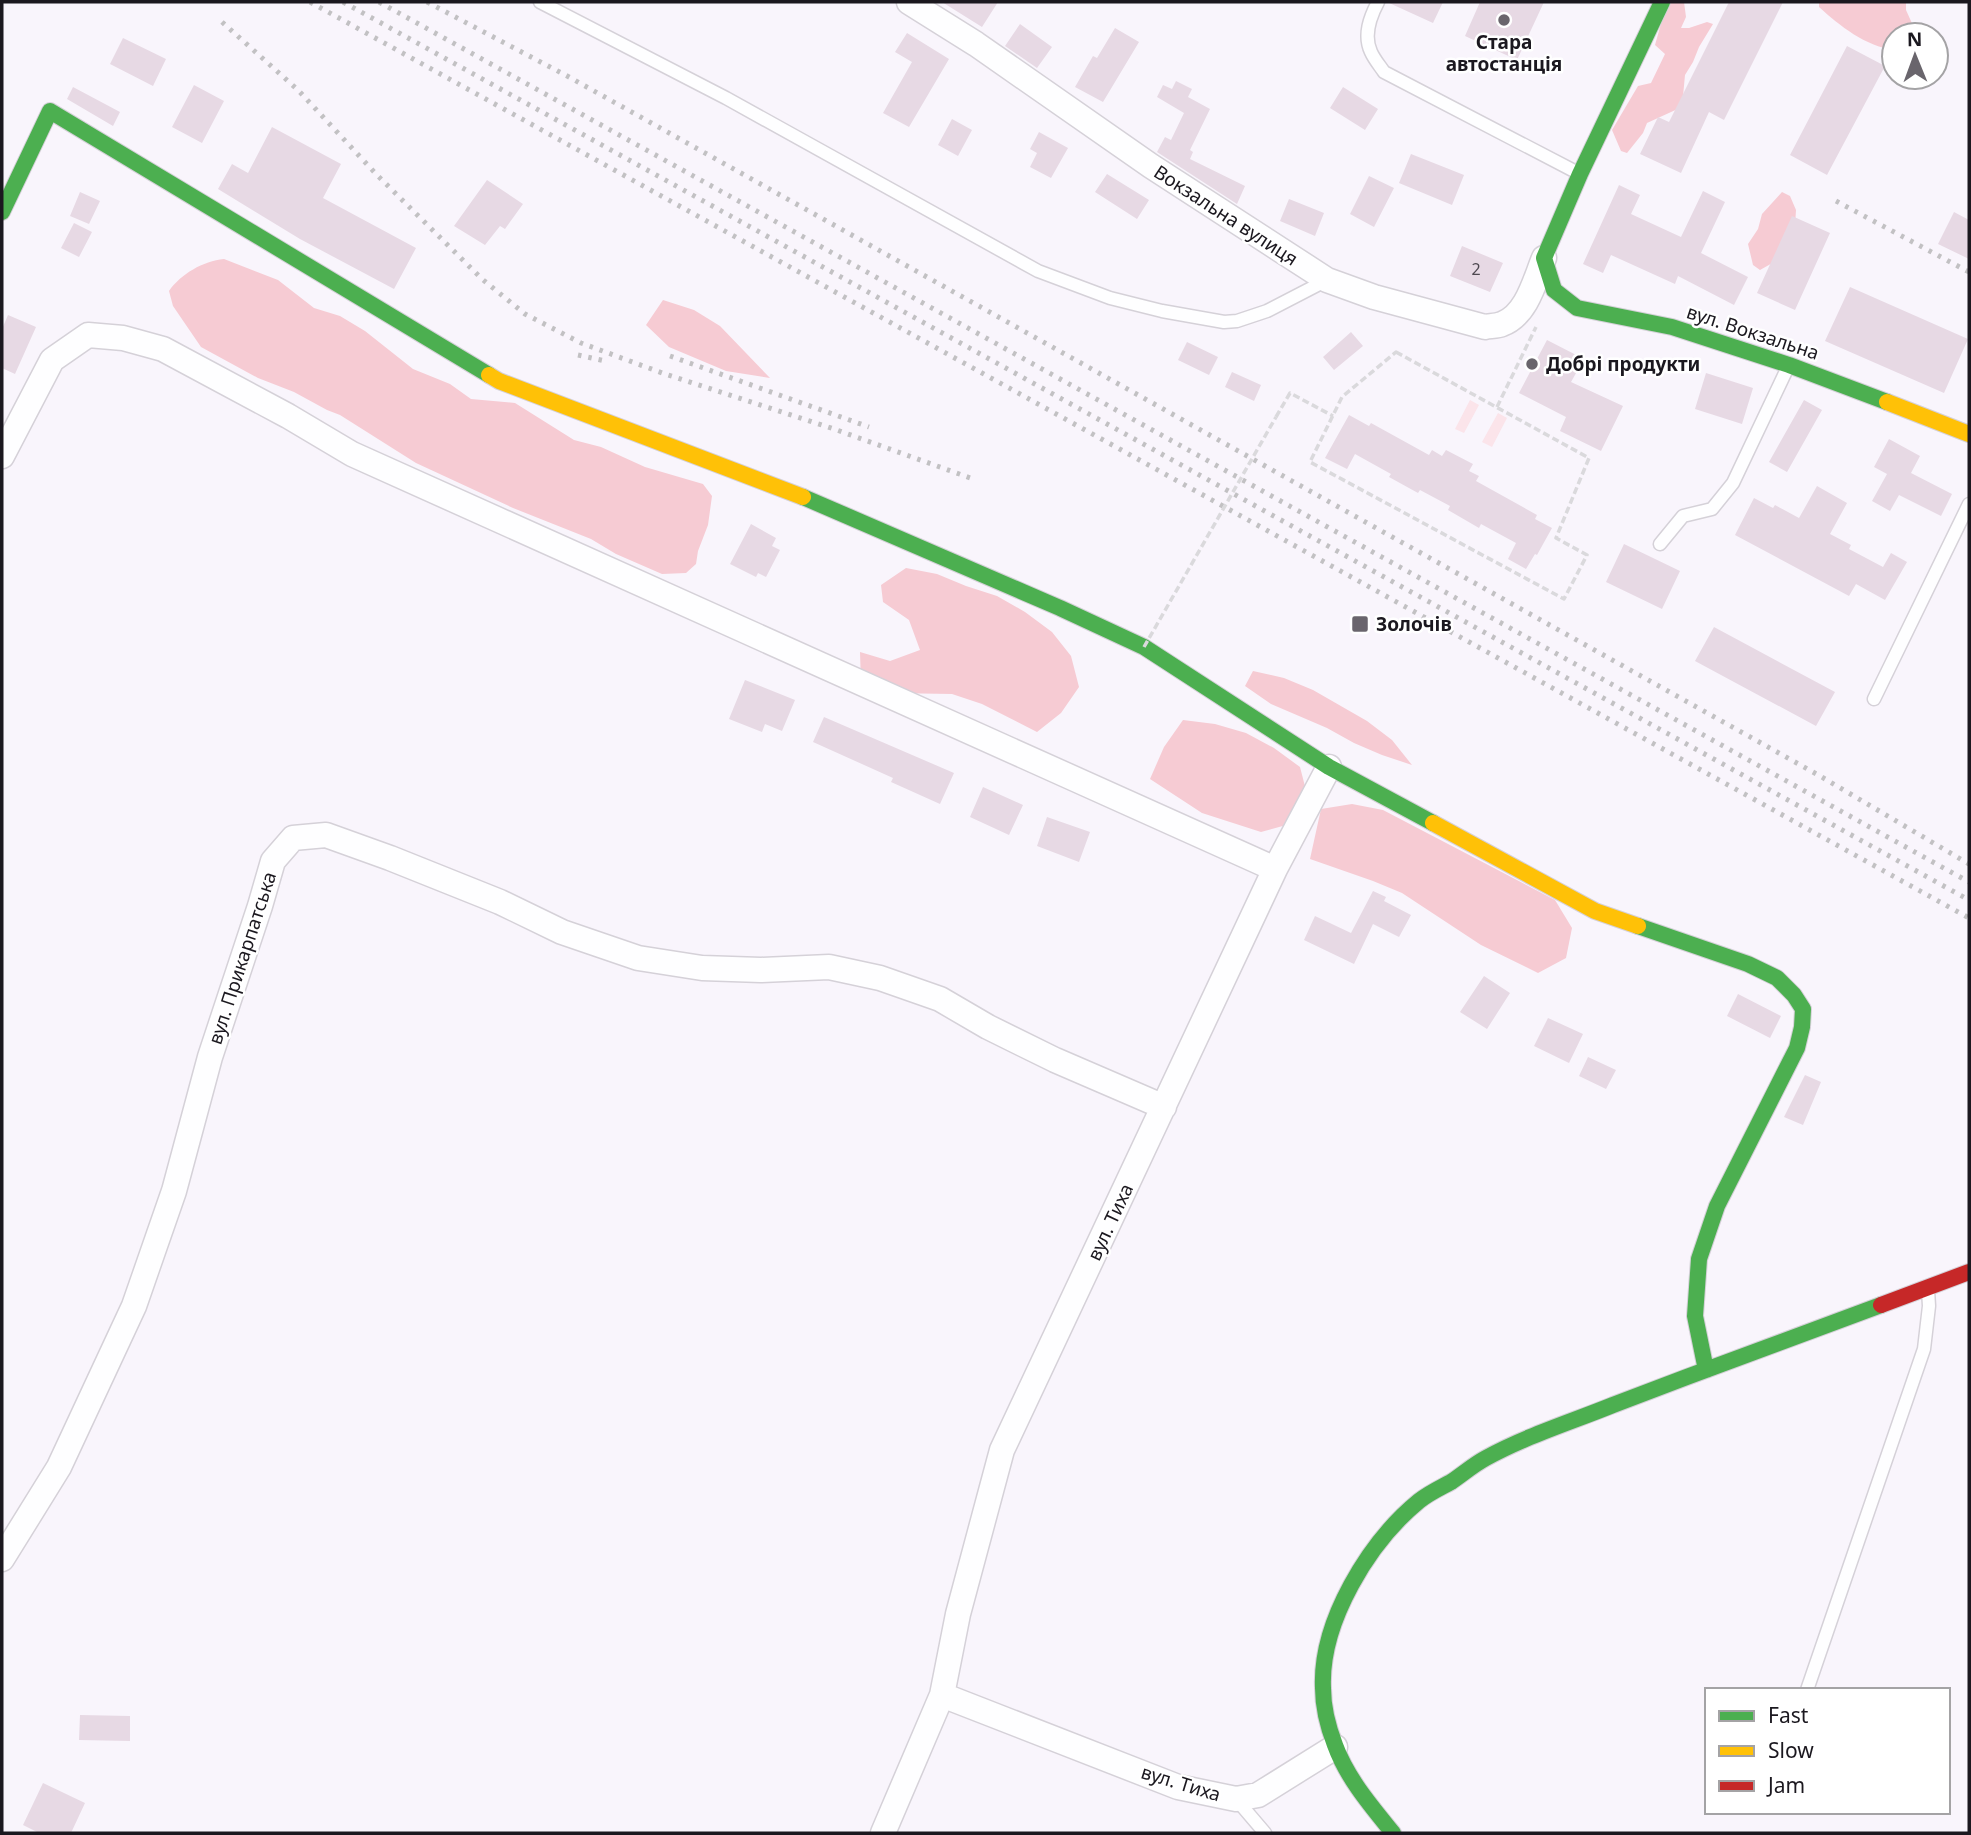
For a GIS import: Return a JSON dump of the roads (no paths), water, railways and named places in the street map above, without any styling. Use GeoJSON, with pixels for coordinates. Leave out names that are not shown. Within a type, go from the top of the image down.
{"type":"FeatureCollection","features":[{"type":"Feature","properties":{"kind":"street","name":"Вокзальна вулиця"},"geometry":{"type":"LineString","coordinates":[[909,2],[976,44],[1151,166],[1327,280],[1374,297],[1485,327],[1503,324],[1516,314],[1526,302],[1544,258]]}},
{"type":"Feature","properties":{"kind":"street"},"geometry":{"type":"LineString","coordinates":[[1544,258],[1580,174],[1662,2]]}},
{"type":"Feature","properties":{"kind":"street"},"geometry":{"type":"LineString","coordinates":[[2,212],[50,111],[499,381],[806,498],[1144,647],[1329,767],[1595,911],[1748,964],[1777,978],[1794,995],[1803,1009],[1802,1027],[1797,1048],[1717,1206],[1699,1259],[1695,1316],[1706,1370]]}},
{"type":"Feature","properties":{"kind":"street","name":"вул. Вокзальна"},"geometry":{"type":"LineString","coordinates":[[1544,258],[1554,290],[1577,307],[1672,327],[1789,365],[1969,434]]}},
{"type":"Feature","properties":{"kind":"street"},"geometry":{"type":"LineString","coordinates":[[2,456],[52,360],[88,335],[123,338],[163,349],[288,416],[352,454],[1275,869]]}},
{"type":"Feature","properties":{"kind":"street","name":"вул. Тиха"},"geometry":{"type":"LineString","coordinates":[[883,1833],[942,1695],[958,1614],[1002,1450],[1275,869],[1329,767]]}},
{"type":"Feature","properties":{"kind":"street","name":"вул. Прикарпатська"},"geometry":{"type":"LineString","coordinates":[[2,1559],[59,1468],[134,1306],[174,1191],[210,1057],[273,861],[293,838],[326,835],[500,902],[562,932],[638,958],[702,968],[761,970],[829,967],[880,978],[940,999],[988,1027],[1055,1060],[1164,1107]]}},
{"type":"Feature","properties":{"kind":"street"},"geometry":{"type":"LineString","coordinates":[[1394,1833],[1353,1781],[1335,1747],[1327,1723],[1322,1676],[1326,1648],[1336,1614],[1354,1581],[1377,1543],[1419,1501],[1493,1454],[1706,1370],[1969,1272]]}},
{"type":"Feature","properties":{"kind":"street","name":"вул. Тиха"},"geometry":{"type":"LineString","coordinates":[[942,1695],[1178,1787],[1236,1800],[1258,1795],[1335,1747]]}},
{"type":"Feature","properties":{"kind":"lane"},"geometry":{"type":"LineString","coordinates":[[540,2],[726,97],[1038,271],[1110,298],[1162,311],[1224,322],[1237,321],[1259,314],[1327,280]]}},
{"type":"Feature","properties":{"kind":"lane"},"geometry":{"type":"LineString","coordinates":[[1378,2],[1370,16],[1367,33],[1370,52],[1384,72],[1580,174]]}},
{"type":"Feature","properties":{"kind":"lane"},"geometry":{"type":"LineString","coordinates":[[1660,544],[1682,516],[1712,509],[1733,483],[1789,365]]}},
{"type":"Feature","properties":{"kind":"lane"},"geometry":{"type":"LineString","coordinates":[[1874,699],[1969,505]]}},
{"type":"Feature","properties":{"kind":"lane"},"geometry":{"type":"LineString","coordinates":[[1808,1688],[1924,1349],[1929,1306],[1928,1288]]}},
{"type":"Feature","properties":{"kind":"lane"},"geometry":{"type":"LineString","coordinates":[[1236,1800],[1265,1833]]}},
{"type":"Feature","properties":{"kind":"railway"},"geometry":{"type":"LineString","coordinates":[[310,2],[1969,918]]}},
{"type":"Feature","properties":{"kind":"railway"},"geometry":{"type":"LineString","coordinates":[[343,2],[1969,900]]}},
{"type":"Feature","properties":{"kind":"railway"},"geometry":{"type":"LineString","coordinates":[[379,2],[1969,882]]}},
{"type":"Feature","properties":{"kind":"railway"},"geometry":{"type":"LineString","coordinates":[[427,2],[569,77],[1820,776],[1969,864]]}},
{"type":"Feature","properties":{"kind":"railway"},"geometry":{"type":"LineString","coordinates":[[222,22],[298,90],[377,175],[482,279],[525,314],[581,343],[665,374],[834,429],[976,480]]}},
{"type":"Feature","properties":{"kind":"railway"},"geometry":{"type":"LineString","coordinates":[[1836,201],[1969,272]]}},
{"type":"Feature","properties":{"kind":"railway"},"geometry":{"type":"LineString","coordinates":[[578,355],[605,361]]}},
{"type":"Feature","properties":{"kind":"railway"},"geometry":{"type":"LineString","coordinates":[[670,356],[869,427]]}},
{"type":"Feature","properties":{"kind":"place","name":"Стара автостанція"},"geometry":{"type":"Point","coordinates":[1504,20]}},
{"type":"Feature","properties":{"kind":"place","name":"Добрі продукти"},"geometry":{"type":"Point","coordinates":[1532,364]}},
{"type":"Feature","properties":{"kind":"place","name":"Золочів"},"geometry":{"type":"Point","coordinates":[1360,624]}}]}
